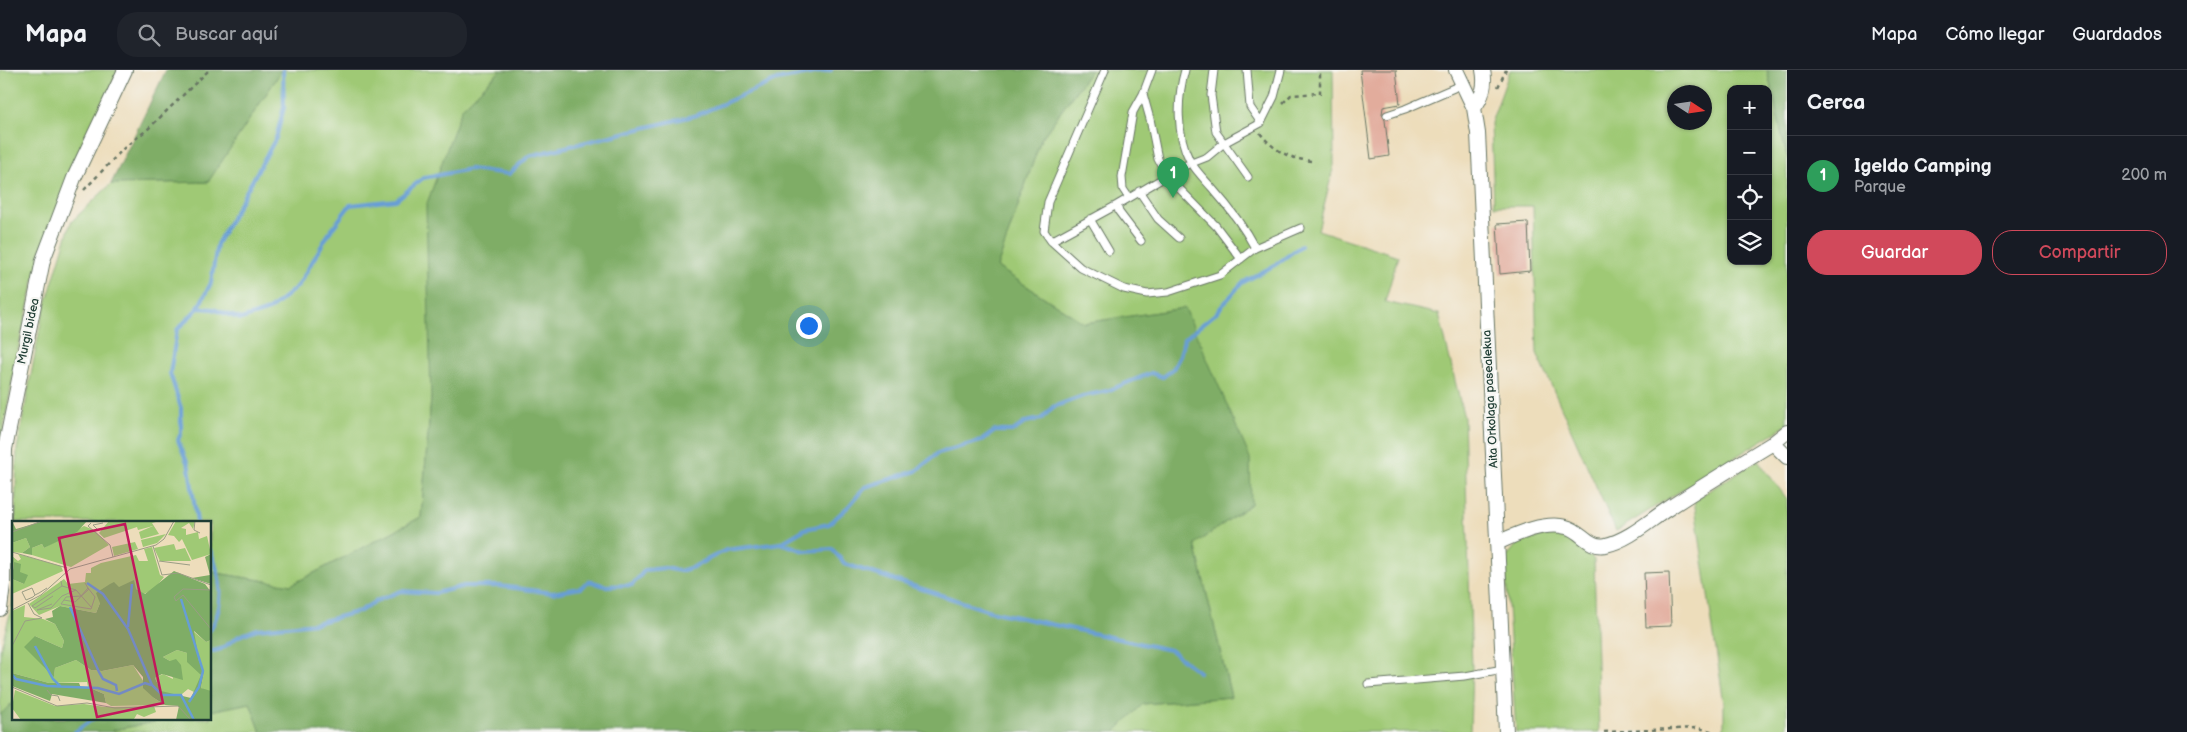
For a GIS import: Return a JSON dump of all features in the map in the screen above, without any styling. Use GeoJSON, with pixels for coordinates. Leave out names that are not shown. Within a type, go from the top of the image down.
{"type":"FeatureCollection","features":[{"type":"Feature","properties":{"kind":"street","name":"Murgil bidea"},"geometry":{"type":"LineString","coordinates":[[0,609],[3,584],[5,449],[43,260],[74,178],[125,70]]}},
{"type":"Feature","properties":{"kind":"street","name":"Aita Orkolaga pasealekua"},"geometry":{"type":"LineString","coordinates":[[1456,70],[1464,83],[1474,108],[1478,133],[1506,732]]}},
{"type":"Feature","properties":{"kind":"street"},"geometry":{"type":"LineString","coordinates":[[1474,108],[1482,98],[1487,73]]}},
{"type":"Feature","properties":{"kind":"street"},"geometry":{"type":"LineString","coordinates":[[1497,542],[1525,532],[1557,525],[1568,527],[1578,532],[1585,540],[1605,546],[1631,533],[1773,443],[1787,432]]}},
{"type":"Feature","properties":{"kind":"street"},"geometry":{"type":"LineString","coordinates":[[1773,443],[1787,458]]}},
{"type":"Feature","properties":{"kind":"lane"},"geometry":{"type":"LineString","coordinates":[[1105,70],[1048,202],[1044,230],[1051,241],[1080,268],[1124,289],[1147,294],[1168,292],[1220,275],[1254,248],[1301,228]]}},
{"type":"Feature","properties":{"kind":"lane"},"geometry":{"type":"LineString","coordinates":[[1128,198],[1123,189],[1122,177],[1133,112],[1143,94],[1152,70]]}},
{"type":"Feature","properties":{"kind":"lane"},"geometry":{"type":"LineString","coordinates":[[1185,70],[1180,96],[1181,134],[1184,148],[1191,163],[1239,223],[1254,248]]}},
{"type":"Feature","properties":{"kind":"lane"},"geometry":{"type":"LineString","coordinates":[[1214,70],[1212,80],[1212,113],[1216,132],[1248,177]]}},
{"type":"Feature","properties":{"kind":"lane"},"geometry":{"type":"LineString","coordinates":[[1247,70],[1250,107],[1258,124]]}},
{"type":"Feature","properties":{"kind":"lane"},"geometry":{"type":"LineString","coordinates":[[1051,241],[1118,206],[1139,191],[1191,163],[1207,157],[1224,144],[1258,124],[1274,97],[1281,70]]}},
{"type":"Feature","properties":{"kind":"lane"},"geometry":{"type":"LineString","coordinates":[[1387,114],[1406,109],[1464,83]]}},
{"type":"Feature","properties":{"kind":"lane"},"geometry":{"type":"LineString","coordinates":[[1143,94],[1158,159],[1167,176],[1216,226],[1241,258]]}},
{"type":"Feature","properties":{"kind":"lane"},"geometry":{"type":"LineString","coordinates":[[1139,191],[1158,219],[1179,238]]}},
{"type":"Feature","properties":{"kind":"lane"},"geometry":{"type":"LineString","coordinates":[[1118,206],[1119,212],[1140,241]]}},
{"type":"Feature","properties":{"kind":"lane"},"geometry":{"type":"LineString","coordinates":[[1090,219],[1109,251]]}},
{"type":"Feature","properties":{"kind":"lane"},"geometry":{"type":"LineString","coordinates":[[1368,684],[1465,676],[1502,670]]}},
{"type":"Feature","properties":{"kind":"path"},"geometry":{"type":"LineString","coordinates":[[82,192],[96,180],[124,148],[148,129],[209,70]]}},
{"type":"Feature","properties":{"kind":"path"},"geometry":{"type":"LineString","coordinates":[[1291,95],[1320,93],[1320,70]]}},
{"type":"Feature","properties":{"kind":"path"},"geometry":{"type":"LineString","coordinates":[[1258,124],[1272,146],[1284,155],[1312,161]]}},
{"type":"Feature","properties":{"kind":"path"},"geometry":{"type":"LineString","coordinates":[[1604,732],[1698,728],[1715,732]]}},
{"type":"Feature","properties":{"kind":"green space"},"geometry":{"type":"Polygon","coordinates":[[[0,70],[118,70],[41,251],[17,354],[0,449],[0,70]]]}},
{"type":"Feature","properties":{"kind":"green space"},"geometry":{"type":"Polygon","coordinates":[[[166,70],[282,70],[208,182],[111,184],[166,70]]]}},
{"type":"Feature","properties":{"kind":"green space"},"geometry":{"type":"Polygon","coordinates":[[[282,70],[501,70],[462,108],[431,399],[421,517],[291,585],[211,572],[211,521],[15,521],[17,449],[42,317],[71,222],[111,184],[208,182],[282,70]]]}},
{"type":"Feature","properties":{"kind":"green space"},"geometry":{"type":"Polygon","coordinates":[[[501,70],[1091,70],[1041,139],[997,267],[1084,323],[1185,308],[1250,458],[1251,504],[1195,544],[1231,697],[1143,704],[1115,732],[261,732],[250,703],[211,711],[211,572],[291,585],[421,517],[431,399],[426,206],[462,108],[501,70]]]}},
{"type":"Feature","properties":{"kind":"green space"},"geometry":{"type":"Polygon","coordinates":[[[1091,70],[1333,70],[1334,165],[1318,230],[1398,256],[1385,302],[1439,314],[1464,418],[1472,668],[1470,732],[1115,732],[1143,704],[1231,697],[1195,544],[1251,504],[1185,308],[1084,323],[997,267],[1041,139],[1091,70]]]}},
{"type":"Feature","properties":{"kind":"green space"},"geometry":{"type":"Polygon","coordinates":[[[1510,70],[1767,70],[1770,85],[1727,85],[1727,265],[1772,265],[1772,92],[1787,157],[1787,425],[1616,531],[1537,353],[1533,206],[1494,206],[1491,123],[1510,70]]]}},
{"type":"Feature","properties":{"kind":"green space"},"geometry":{"type":"Polygon","coordinates":[[[1767,70],[1787,70],[1787,157],[1772,85],[1767,70]]]}},
{"type":"Feature","properties":{"kind":"green space"},"geometry":{"type":"Polygon","coordinates":[[[1758,460],[1787,499],[1787,732],[1724,732],[1724,704],[1694,500],[1758,460]]]}},
{"type":"Feature","properties":{"kind":"green space"},"geometry":{"type":"Polygon","coordinates":[[[1552,533],[1566,536],[1576,541],[1594,560],[1599,732],[1516,732],[1505,559],[1517,544],[1552,533]]]}},
{"type":"Feature","properties":{"kind":"green space"},"geometry":{"type":"Polygon","coordinates":[[[12,607],[12,703],[0,715],[0,650],[12,607]]]}},
{"type":"Feature","properties":{"kind":"green space"},"geometry":{"type":"Polygon","coordinates":[[[12,703],[12,720],[163,720],[112,732],[0,732],[0,715],[12,703]]]}},
{"type":"Feature","properties":{"kind":"green space"},"geometry":{"type":"Polygon","coordinates":[[[250,703],[261,732],[112,732],[163,720],[211,720],[211,711],[250,703]]]}},
{"type":"Feature","properties":{"kind":"building"},"geometry":{"type":"Polygon","coordinates":[[[1360,70],[1396,70],[1400,104],[1383,107],[1382,114],[1385,120],[1389,156],[1371,159],[1360,70]]]}},
{"type":"Feature","properties":{"kind":"building"},"geometry":{"type":"Polygon","coordinates":[[[1528,222],[1530,271],[1500,274],[1497,224],[1528,222]]]}},
{"type":"Feature","properties":{"kind":"building"},"geometry":{"type":"Polygon","coordinates":[[[1669,572],[1671,626],[1646,627],[1644,573],[1669,572]]]}},
{"type":"Feature","properties":{"kind":"waterway"},"geometry":{"type":"LineString","coordinates":[[197,521],[189,467],[178,440],[181,433],[181,408],[170,373],[177,330],[198,308],[211,283],[217,244],[276,138],[284,107],[283,70]]}},
{"type":"Feature","properties":{"kind":"waterway"},"geometry":{"type":"LineString","coordinates":[[198,308],[213,309],[241,319],[269,310],[298,286],[329,233],[350,205],[396,200],[423,178],[470,169],[509,174],[529,156],[697,115],[777,80],[831,70]]}},
{"type":"Feature","properties":{"kind":"waterway"},"geometry":{"type":"LineString","coordinates":[[211,652],[221,649],[239,636],[257,629],[316,623],[360,611],[376,601],[401,591],[436,593],[464,586],[500,586],[553,593],[580,588],[590,581],[605,586],[632,585],[645,570],[665,568],[680,571],[693,567],[726,550],[781,543],[805,529],[829,524],[849,506],[865,487],[916,471],[938,453],[981,441],[995,431],[1013,431],[1026,422],[1041,419],[1053,407],[1083,396],[1107,391],[1151,373],[1163,377],[1173,369],[1180,356],[1184,339],[1215,314],[1242,283],[1275,265],[1301,246]]}},
{"type":"Feature","properties":{"kind":"waterway"},"geometry":{"type":"LineString","coordinates":[[781,543],[805,551],[832,549],[845,564],[990,611],[1170,650],[1199,672]]}},
{"type":"Feature","properties":{"kind":"waterway"},"geometry":{"type":"LineString","coordinates":[[211,552],[217,570],[220,590],[218,610],[211,628]]}},
{"type":"Feature","properties":{"kind":"waterway"},"geometry":{"type":"LineString","coordinates":[[75,732],[91,720]]}},
{"type":"Feature","properties":{"kind":"place","name":"Igeldo Camping"},"geometry":{"type":"Point","coordinates":[1173,198]}}]}
